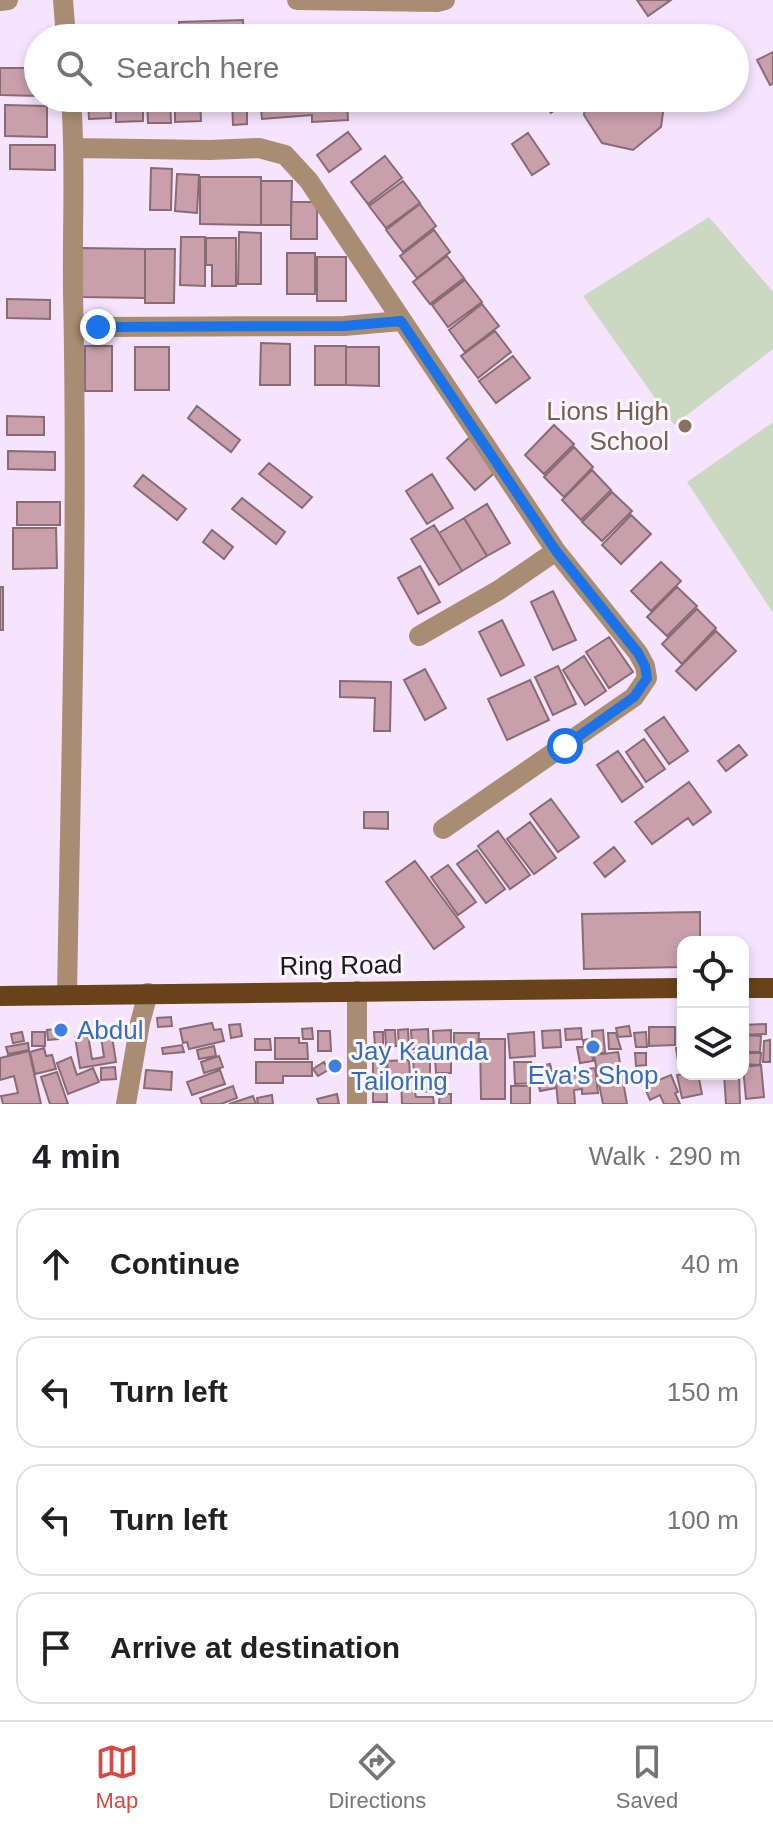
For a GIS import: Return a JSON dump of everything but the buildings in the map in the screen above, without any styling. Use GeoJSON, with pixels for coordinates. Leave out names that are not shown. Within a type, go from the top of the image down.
{"type":"FeatureCollection","features":[{"type":"Feature","properties":{"kind":"main road","name":"Ring Road"},"geometry":{"type":"LineString","coordinates":[[0,996],[677,988]]}},
{"type":"Feature","properties":{"kind":"main road"},"geometry":{"type":"LineString","coordinates":[[749,988],[773,988]]}},
{"type":"Feature","properties":{"kind":"street"},"geometry":{"type":"LineString","coordinates":[[0,1],[8,0]]}},
{"type":"Feature","properties":{"kind":"street"},"geometry":{"type":"LineString","coordinates":[[63,0],[65,24]]}},
{"type":"Feature","properties":{"kind":"street"},"geometry":{"type":"LineString","coordinates":[[297,0],[445,0]]}},
{"type":"Feature","properties":{"kind":"street"},"geometry":{"type":"LineString","coordinates":[[67,995],[76,438],[72,248],[75,148],[72,112]]}},
{"type":"Feature","properties":{"kind":"street"},"geometry":{"type":"LineString","coordinates":[[75,148],[259,148],[285,155],[309,181],[556,551],[638,653],[647,678],[634,697],[443,829]]}},
{"type":"Feature","properties":{"kind":"street"},"geometry":{"type":"LineString","coordinates":[[98,327],[344,326],[401,321]]}},
{"type":"Feature","properties":{"kind":"street"},"geometry":{"type":"LineString","coordinates":[[419,636],[499,590],[556,551]]}},
{"type":"Feature","properties":{"kind":"street"},"geometry":{"type":"LineString","coordinates":[[357,991],[357,1104]]}},
{"type":"Feature","properties":{"kind":"street"},"geometry":{"type":"LineString","coordinates":[[126,1104],[148,993]]}},
{"type":"Feature","properties":{"kind":"green space"},"geometry":{"type":"Polygon","coordinates":[[[709,217],[773,292],[773,349],[674,425],[583,296],[709,217]]]}},
{"type":"Feature","properties":{"kind":"green space"},"geometry":{"type":"Polygon","coordinates":[[[773,422],[773,613],[687,482],[773,422]]]}},
{"type":"Feature","properties":{"kind":"place","name":"Lions High School"},"geometry":{"type":"Point","coordinates":[685,426]}},
{"type":"Feature","properties":{"kind":"place","name":"Abdul"},"geometry":{"type":"Point","coordinates":[61,1030]}},
{"type":"Feature","properties":{"kind":"place","name":"Eva's Shop"},"geometry":{"type":"Point","coordinates":[593,1047]}},
{"type":"Feature","properties":{"kind":"place","name":"Jay Kaunda Tailoring"},"geometry":{"type":"Point","coordinates":[335,1066]}},
{"type":"Feature","properties":{"kind":"route"},"geometry":{"type":"LineString","coordinates":[[98,327],[344,326],[401,321],[556,551],[638,653],[645,666],[647,678],[634,697],[565,746]]}}]}
